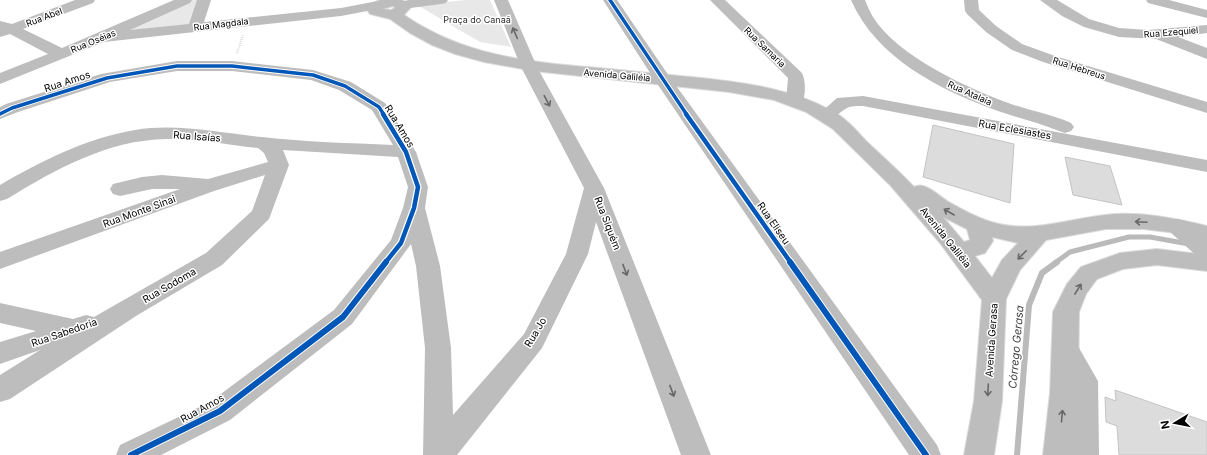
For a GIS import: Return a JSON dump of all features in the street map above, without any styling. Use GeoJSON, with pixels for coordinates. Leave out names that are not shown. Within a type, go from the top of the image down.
{"type":"FeatureCollection","features":[{"type":"Feature","properties":{"kind":"street","name":"Rua Abel"},"geometry":{"type":"LineString","coordinates":[[4,29],[88,0]]}},
{"type":"Feature","properties":{"kind":"street","name":"Rua Oséias"},"geometry":{"type":"LineString","coordinates":[[0,80],[101,38],[184,0]]}},
{"type":"Feature","properties":{"kind":"street"},"geometry":{"type":"LineString","coordinates":[[195,27],[204,0]]}},
{"type":"Feature","properties":{"kind":"street"},"geometry":{"type":"LineString","coordinates":[[297,16],[298,0]]}},
{"type":"Feature","properties":{"kind":"street","name":"Rua Magdala"},"geometry":{"type":"LineString","coordinates":[[101,38],[441,0]]}},
{"type":"Feature","properties":{"kind":"street","name":"Rua Siquém"},"geometry":{"type":"LineString","coordinates":[[501,0],[529,67],[594,188],[696,455]]}},
{"type":"Feature","properties":{"kind":"street","name":"Rua Eliseu"},"geometry":{"type":"LineString","coordinates":[[610,0],[662,79],[926,455]]}},
{"type":"Feature","properties":{"kind":"street","name":"Rua Samaria"},"geometry":{"type":"LineString","coordinates":[[717,0],[796,77],[795,101]]}},
{"type":"Feature","properties":{"kind":"street"},"geometry":{"type":"LineString","coordinates":[[738,0],[736,2],[740,24]]}},
{"type":"Feature","properties":{"kind":"street","name":"Rua Atalaia"},"geometry":{"type":"LineString","coordinates":[[858,0],[860,9],[878,35],[911,60],[954,87],[1003,107],[1062,126],[1110,147]]}},
{"type":"Feature","properties":{"kind":"street","name":"Rua Hebreus"},"geometry":{"type":"LineString","coordinates":[[971,0],[972,11],[991,29],[1017,47],[1049,59],[1158,94],[1207,108]]}},
{"type":"Feature","properties":{"kind":"street","name":"Rua Ezequiel"},"geometry":{"type":"LineString","coordinates":[[1046,0],[1088,24],[1113,33],[1131,35],[1160,35],[1207,29]]}},
{"type":"Feature","properties":{"kind":"street"},"geometry":{"type":"LineString","coordinates":[[1153,0],[1207,14]]}},
{"type":"Feature","properties":{"kind":"street","name":"Avenida Galiléia"},"geometry":{"type":"LineString","coordinates":[[387,7],[407,25],[442,44],[479,58],[529,67],[732,86],[795,101],[827,115],[896,177],[960,250],[994,299]]}},
{"type":"Feature","properties":{"kind":"street"},"geometry":{"type":"LineString","coordinates":[[4,29],[61,54]]}},
{"type":"Feature","properties":{"kind":"street"},"geometry":{"type":"LineString","coordinates":[[1160,35],[1207,54]]}},
{"type":"Feature","properties":{"kind":"street","name":"Rua Amos"},"geometry":{"type":"LineString","coordinates":[[0,114],[12,108],[107,78],[177,66],[232,66],[313,75],[345,86],[379,107],[406,152],[418,187],[414,208],[401,243],[343,317],[220,411],[131,455]]}},
{"type":"Feature","properties":{"kind":"street"},"geometry":{"type":"LineString","coordinates":[[1158,94],[1207,95]]}},
{"type":"Feature","properties":{"kind":"street","name":"Rua Eclesiastes"},"geometry":{"type":"LineString","coordinates":[[827,115],[843,102],[863,102],[1207,166]]}},
{"type":"Feature","properties":{"kind":"street","name":"Rua Isaías"},"geometry":{"type":"LineString","coordinates":[[0,194],[55,164],[95,148],[133,136],[169,133],[196,133],[263,143],[406,152]]}},
{"type":"Feature","properties":{"kind":"street"},"geometry":{"type":"LineString","coordinates":[[263,143],[273,150],[279,165]]}},
{"type":"Feature","properties":{"kind":"street","name":"Rua Monte Sinai"},"geometry":{"type":"LineString","coordinates":[[0,261],[207,186],[279,165]]}},
{"type":"Feature","properties":{"kind":"street","name":"Rua Sodoma"},"geometry":{"type":"LineString","coordinates":[[0,390],[127,309],[214,259],[261,214],[279,165]]}},
{"type":"Feature","properties":{"kind":"street","name":"Avenida Galiléia"},"geometry":{"type":"LineString","coordinates":[[896,177],[950,213],[977,225],[1012,234],[1039,234]]}},
{"type":"Feature","properties":{"kind":"street"},"geometry":{"type":"LineString","coordinates":[[120,189],[146,182],[173,180],[207,186]]}},
{"type":"Feature","properties":{"kind":"street","name":"Rua Jo"},"geometry":{"type":"LineString","coordinates":[[438,454],[533,341],[577,254],[594,188]]}},
{"type":"Feature","properties":{"kind":"street","name":"Rua Amos"},"geometry":{"type":"LineString","coordinates":[[414,208],[428,266],[438,348],[438,454]]}},
{"type":"Feature","properties":{"kind":"street"},"geometry":{"type":"LineString","coordinates":[[1039,234],[1106,222],[1142,222],[1198,243]]}},
{"type":"Feature","properties":{"kind":"street"},"geometry":{"type":"LineString","coordinates":[[960,250],[977,248],[982,241],[977,225]]}},
{"type":"Feature","properties":{"kind":"street","name":"Avenida Gerasa"},"geometry":{"type":"LineString","coordinates":[[979,455],[988,400],[994,299],[1010,266],[1039,234]]}},
{"type":"Feature","properties":{"kind":"street"},"geometry":{"type":"LineString","coordinates":[[1058,455],[1066,349],[1066,312],[1076,290],[1089,273],[1120,261],[1157,257],[1198,243]]}},
{"type":"Feature","properties":{"kind":"street","name":"Rua Sabedoria"},"geometry":{"type":"LineString","coordinates":[[0,354],[127,309]]}},
{"type":"Feature","properties":{"kind":"street"},"geometry":{"type":"LineString","coordinates":[[0,313],[74,329]]}},
{"type":"Feature","properties":{"kind":"street"},"geometry":{"type":"LineString","coordinates":[[1066,349],[1084,381],[1084,455]]}},
{"type":"Feature","properties":{"kind":"path"},"geometry":{"type":"LineString","coordinates":[[232,66],[247,21]]}},
{"type":"Feature","properties":{"kind":"green space"},"geometry":{"type":"Polygon","coordinates":[[[188,0],[201,0],[192,26],[112,35],[188,0]]]}},
{"type":"Feature","properties":{"kind":"green space","name":"Praça do Canaã"},"geometry":{"type":"Polygon","coordinates":[[[466,0],[490,0],[511,47],[480,42],[417,5],[466,0]]]}},
{"type":"Feature","properties":{"kind":"building"},"geometry":{"type":"Polygon","coordinates":[[[933,125],[1014,144],[1010,203],[923,177],[933,125]]]}},
{"type":"Feature","properties":{"kind":"building"},"geometry":{"type":"Polygon","coordinates":[[[1065,157],[1110,166],[1122,205],[1073,195],[1065,157]]]}},
{"type":"Feature","properties":{"kind":"building"},"geometry":{"type":"Polygon","coordinates":[[[1115,390],[1207,422],[1207,455],[1119,455],[1117,426],[1106,422],[1105,397],[1116,401],[1115,390]]]}},
{"type":"Feature","properties":{"kind":"waterway","name":"Córrego Gerasa"},"geometry":{"type":"LineString","coordinates":[[1055,263],[1070,252],[1129,237],[1150,237],[1189,244]]}},
{"type":"Feature","properties":{"kind":"waterway","name":"Córrego Gerasa"},"geometry":{"type":"LineString","coordinates":[[1017,455],[1029,305],[1042,273],[1057,262]]}},
{"type":"Feature","properties":{"kind":"cycle path"},"geometry":{"type":"LineString","coordinates":[[610,0],[662,79],[926,455]]}},
{"type":"Feature","properties":{"kind":"cycle path"},"geometry":{"type":"LineString","coordinates":[[0,114],[12,108],[107,78],[177,66],[232,66],[313,75],[345,86],[379,107],[406,152],[418,187],[414,208],[401,243],[343,317],[220,411],[131,455]]}}]}
